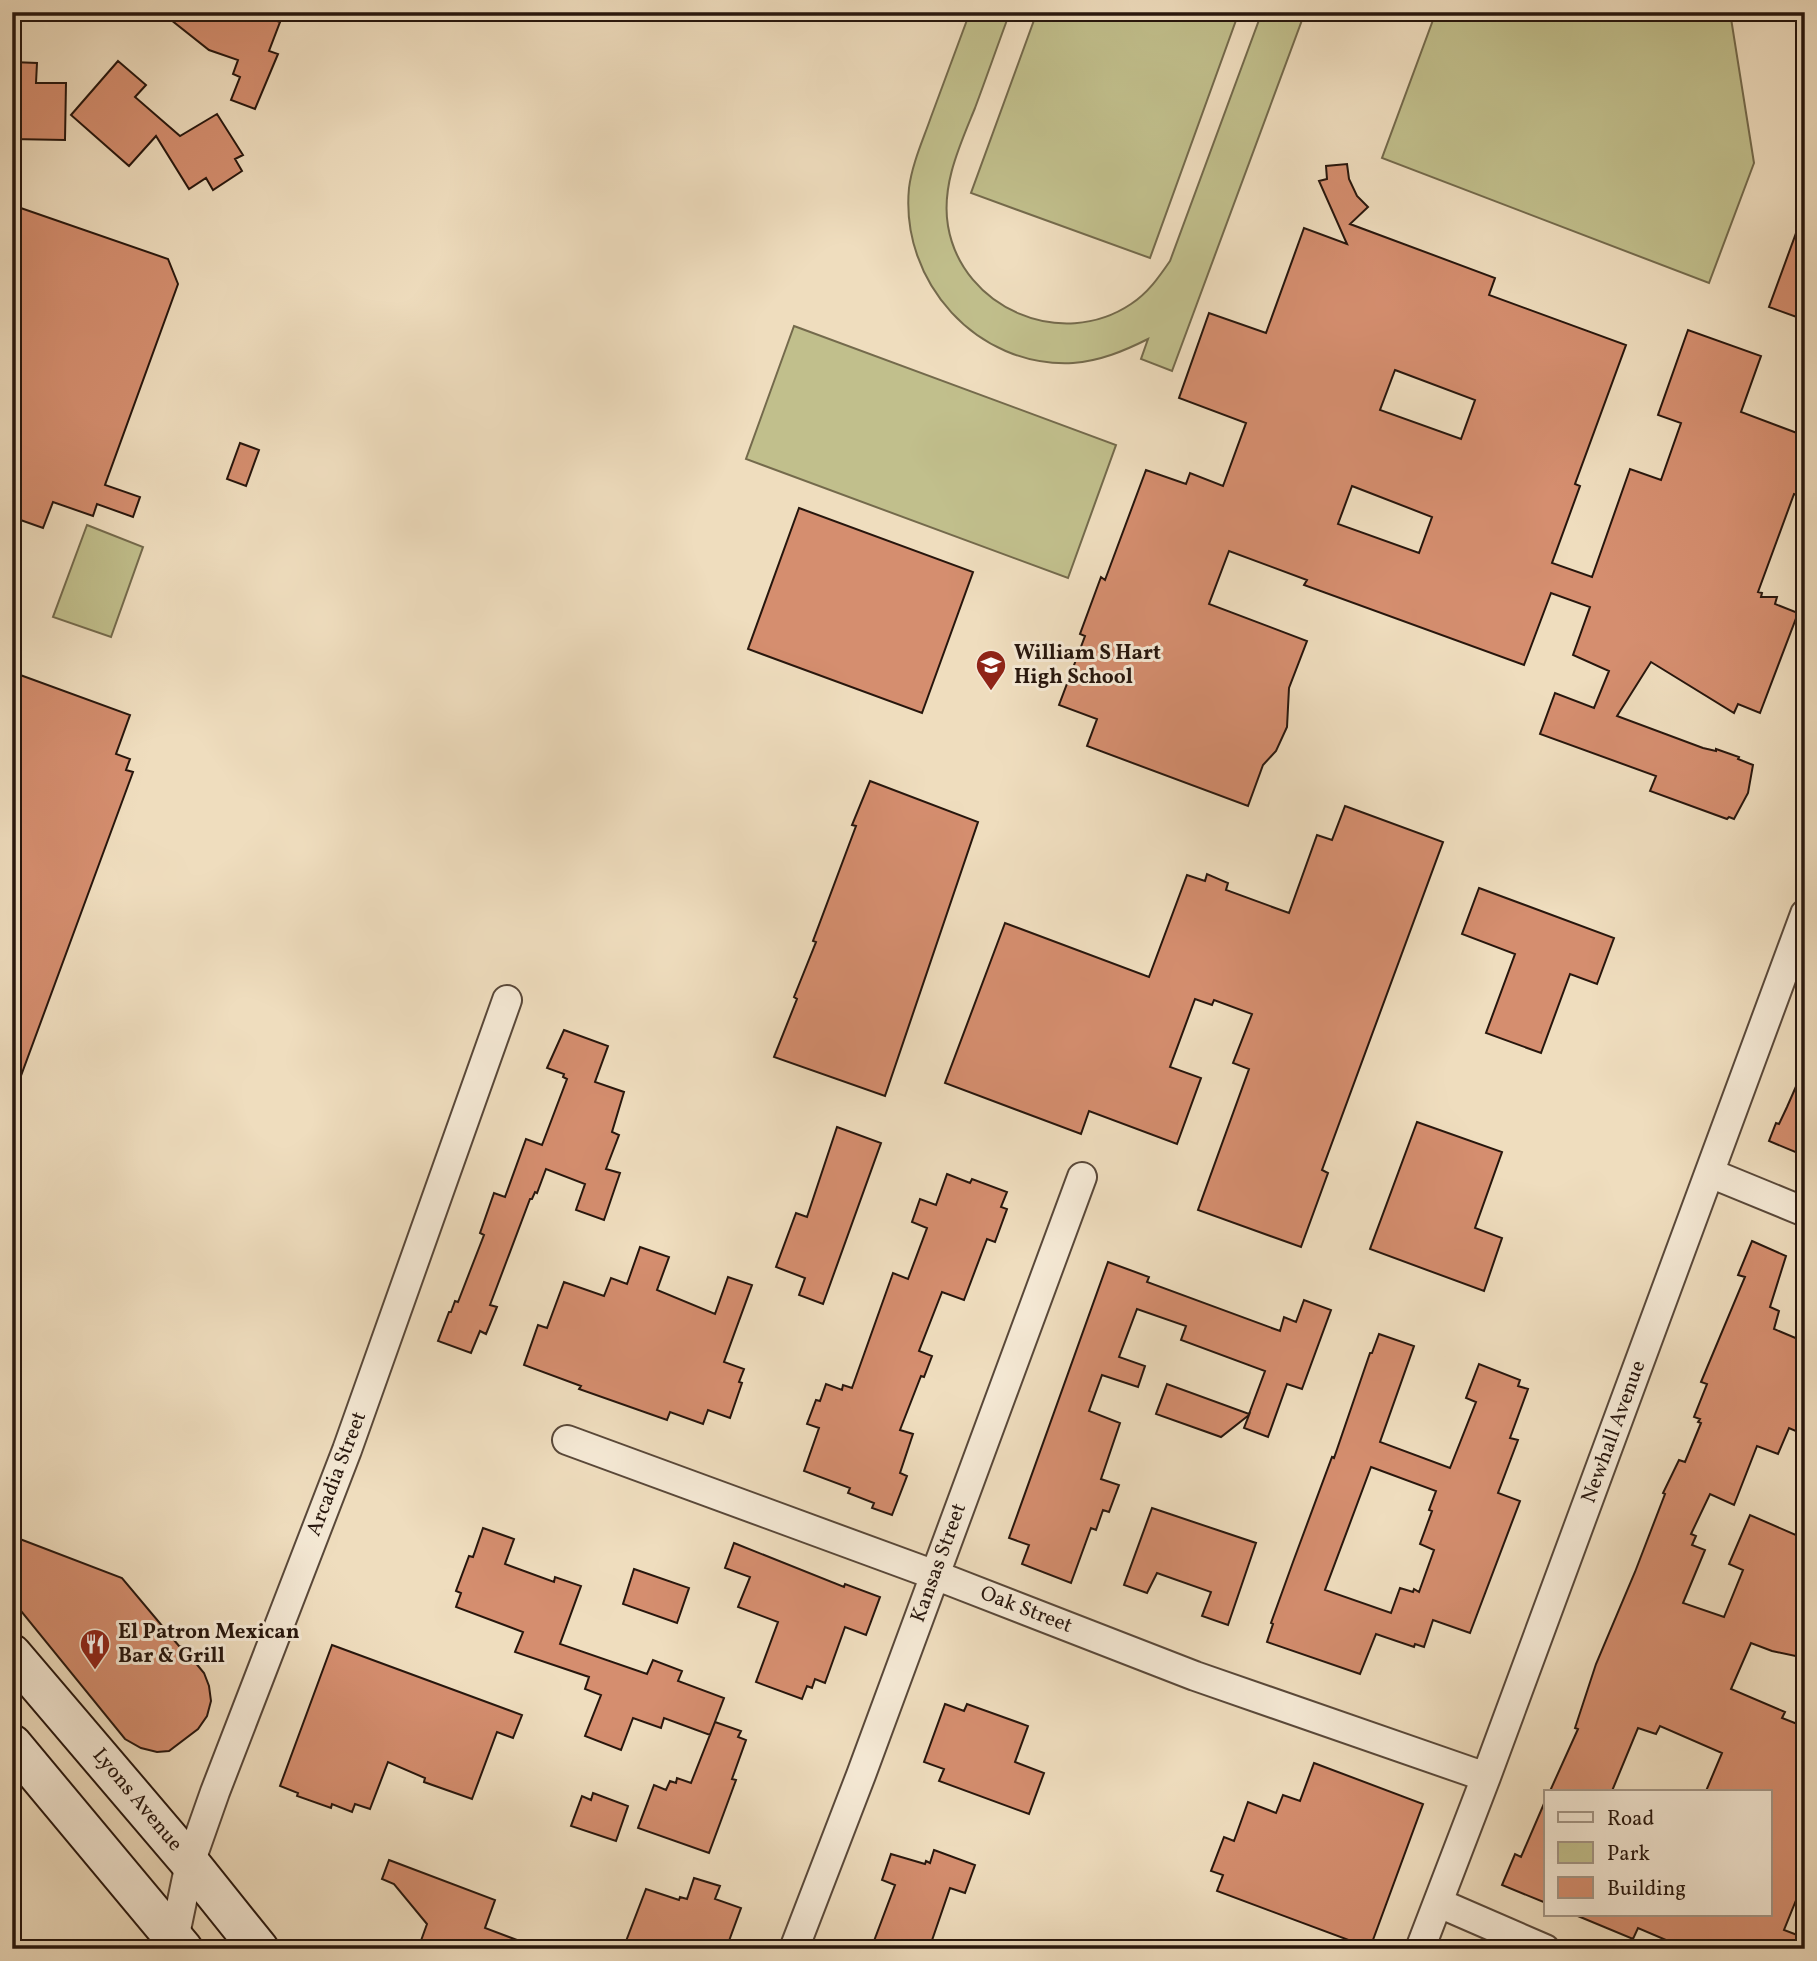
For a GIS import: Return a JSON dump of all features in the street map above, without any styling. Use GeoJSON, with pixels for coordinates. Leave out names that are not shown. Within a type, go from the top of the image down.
{"type":"FeatureCollection","features":[{"type":"Feature","properties":{"kind":"main road","name":"Lyons Avenue"},"geometry":{"type":"LineString","coordinates":[[12,1654],[190,1863],[258,1949]]}},
{"type":"Feature","properties":{"kind":"main road"},"geometry":{"type":"LineString","coordinates":[[12,1744],[177,1946]]}},
{"type":"Feature","properties":{"kind":"street","name":"Newhall Avenue"},"geometry":{"type":"LineString","coordinates":[[1420,1949],[1805,914]]}},
{"type":"Feature","properties":{"kind":"street","name":"Arcadia Street"},"geometry":{"type":"LineString","coordinates":[[177,1946],[190,1863],[347,1450],[506,1000]]}},
{"type":"Feature","properties":{"kind":"street"},"geometry":{"type":"LineString","coordinates":[[1710,1174],[1805,1212]]}},
{"type":"Feature","properties":{"kind":"street","name":"Kansas Street"},"geometry":{"type":"LineString","coordinates":[[794,1949],[1082,1177]]}},
{"type":"Feature","properties":{"kind":"street","name":"Oak Street"},"geometry":{"type":"LineString","coordinates":[[567,1440],[935,1575],[1195,1676],[1486,1777]]}},
{"type":"Feature","properties":{"kind":"street"},"geometry":{"type":"LineString","coordinates":[[1439,1903],[1545,1949]]}},
{"type":"Feature","properties":{"kind":"green space"},"geometry":{"type":"Polygon","coordinates":[[[970,12],[1010,12],[958,151],[950,180],[947,195],[948,226],[957,255],[973,279],[994,299],[1018,313],[1046,322],[1075,323],[1104,318],[1131,304],[1148,290],[1162,273],[1170,261],[1262,12],[1305,12],[1172,371],[1141,359],[1148,339],[1112,355],[1073,363],[1038,361],[1006,351],[977,335],[952,313],[932,286],[917,256],[910,223],[909,188],[918,152],[970,12]]]}},
{"type":"Feature","properties":{"kind":"green space"},"geometry":{"type":"Polygon","coordinates":[[[1037,12],[1239,12],[1150,258],[971,193],[1037,12]]]}},
{"type":"Feature","properties":{"kind":"green space"},"geometry":{"type":"Polygon","coordinates":[[[1436,12],[1730,12],[1754,163],[1709,283],[1382,158],[1436,12]]]}},
{"type":"Feature","properties":{"kind":"green space"},"geometry":{"type":"Polygon","coordinates":[[[794,326],[1116,445],[1068,578],[746,459],[794,326]]]}},
{"type":"Feature","properties":{"kind":"green space"},"geometry":{"type":"Polygon","coordinates":[[[87,525],[143,547],[111,637],[53,617],[87,525]]]}},
{"type":"Feature","properties":{"kind":"building"},"geometry":{"type":"Polygon","coordinates":[[[161,12],[252,12],[280,22],[269,51],[278,54],[255,109],[231,100],[240,77],[233,74],[238,60],[209,50],[161,12]]]}},
{"type":"Feature","properties":{"kind":"building"},"geometry":{"type":"Polygon","coordinates":[[[118,61],[146,85],[135,97],[180,136],[217,114],[243,155],[235,159],[242,171],[213,190],[206,178],[189,189],[156,136],[129,166],[71,115],[118,61]]]}},
{"type":"Feature","properties":{"kind":"building"},"geometry":{"type":"Polygon","coordinates":[[[12,62],[37,63],[36,83],[66,83],[65,140],[12,139],[12,62]]]}},
{"type":"Feature","properties":{"kind":"building"},"geometry":{"type":"Polygon","coordinates":[[[1347,164],[1349,179],[1357,196],[1368,207],[1350,224],[1495,278],[1489,295],[1626,345],[1575,484],[1580,486],[1552,563],[1592,577],[1630,469],[1661,480],[1681,423],[1658,415],[1688,330],[1761,356],[1741,412],[1805,436],[1805,498],[1794,494],[1758,592],[1762,593],[1761,597],[1777,597],[1775,604],[1798,613],[1760,713],[1738,704],[1734,713],[1651,662],[1617,716],[1703,748],[1716,749],[1739,757],[1738,759],[1753,765],[1748,793],[1734,819],[1727,819],[1650,791],[1656,776],[1540,734],[1555,693],[1594,708],[1609,671],[1573,655],[1590,607],[1551,593],[1524,665],[1304,585],[1307,580],[1229,551],[1209,604],[1307,641],[1289,688],[1287,727],[1276,751],[1263,765],[1248,806],[1087,746],[1097,719],[1059,705],[1085,636],[1080,634],[1101,577],[1105,580],[1146,470],[1186,484],[1190,473],[1223,486],[1246,423],[1179,398],[1209,313],[1266,333],[1304,228],[1347,244],[1319,181],[1327,179],[1326,166],[1347,164]],[[1395,370],[1380,410],[1461,439],[1475,400],[1395,370]],[[1352,486],[1338,524],[1419,553],[1432,517],[1352,486]]]}},
{"type":"Feature","properties":{"kind":"building"},"geometry":{"type":"Polygon","coordinates":[[[12,205],[168,259],[178,284],[105,485],[140,497],[133,517],[97,504],[93,516],[53,502],[43,528],[12,517],[12,205]]]}},
{"type":"Feature","properties":{"kind":"building"},"geometry":{"type":"Polygon","coordinates":[[[1805,214],[1805,320],[1769,307],[1805,214]]]}},
{"type":"Feature","properties":{"kind":"building"},"geometry":{"type":"Polygon","coordinates":[[[240,443],[259,450],[246,486],[227,479],[240,443]]]}},
{"type":"Feature","properties":{"kind":"building"},"geometry":{"type":"Polygon","coordinates":[[[799,508],[973,572],[922,713],[748,649],[799,508]]]}},
{"type":"Feature","properties":{"kind":"building"},"geometry":{"type":"Polygon","coordinates":[[[12,672],[130,715],[116,754],[130,759],[126,770],[133,772],[15,1092],[12,1092],[12,672]]]}},
{"type":"Feature","properties":{"kind":"building"},"geometry":{"type":"Polygon","coordinates":[[[870,781],[978,822],[885,1096],[774,1057],[797,999],[794,997],[816,942],[813,941],[856,826],[852,825],[870,781]]]}},
{"type":"Feature","properties":{"kind":"building"},"geometry":{"type":"Polygon","coordinates":[[[1345,806],[1443,842],[1322,1170],[1328,1173],[1301,1247],[1198,1210],[1249,1069],[1233,1063],[1252,1014],[1214,1000],[1212,1005],[1195,999],[1170,1067],[1201,1078],[1177,1144],[1089,1111],[1081,1134],[945,1083],[1005,923],[1149,977],[1187,875],[1205,881],[1207,874],[1228,883],[1226,890],[1289,913],[1317,835],[1332,840],[1345,806]]]}},
{"type":"Feature","properties":{"kind":"building"},"geometry":{"type":"Polygon","coordinates":[[[1479,888],[1614,938],[1597,984],[1570,974],[1541,1053],[1486,1033],[1515,954],[1462,934],[1479,888]]]}},
{"type":"Feature","properties":{"kind":"building"},"geometry":{"type":"Polygon","coordinates":[[[564,1030],[608,1046],[595,1082],[624,1092],[612,1132],[619,1135],[606,1169],[620,1173],[604,1220],[576,1210],[585,1184],[546,1169],[537,1193],[530,1199],[490,1305],[497,1307],[486,1334],[480,1331],[471,1353],[438,1341],[449,1312],[455,1301],[458,1302],[484,1235],[480,1233],[494,1193],[505,1197],[526,1139],[542,1145],[567,1079],[563,1077],[564,1074],[547,1068],[564,1030]]]}},
{"type":"Feature","properties":{"kind":"building"},"geometry":{"type":"Polygon","coordinates":[[[1805,1066],[1805,1156],[1769,1141],[1805,1066]]]}},
{"type":"Feature","properties":{"kind":"building"},"geometry":{"type":"Polygon","coordinates":[[[1417,1122],[1502,1152],[1475,1228],[1502,1238],[1484,1291],[1370,1249],[1417,1122]]]}},
{"type":"Feature","properties":{"kind":"building"},"geometry":{"type":"Polygon","coordinates":[[[837,1127],[881,1143],[823,1304],[799,1295],[805,1278],[776,1267],[796,1213],[807,1217],[837,1127]]]}},
{"type":"Feature","properties":{"kind":"building"},"geometry":{"type":"Polygon","coordinates":[[[947,1174],[970,1183],[972,1179],[1007,1192],[1001,1207],[1007,1209],[995,1242],[987,1239],[964,1300],[942,1292],[919,1351],[932,1356],[924,1377],[921,1376],[900,1430],[913,1434],[900,1473],[907,1476],[892,1515],[872,1508],[874,1503],[848,1493],[850,1488],[804,1471],[819,1428],[807,1424],[816,1400],[820,1401],[826,1384],[842,1390],[843,1385],[852,1388],[893,1273],[908,1279],[927,1228],[912,1222],[920,1199],[936,1205],[947,1174]]]}},
{"type":"Feature","properties":{"kind":"building"},"geometry":{"type":"Polygon","coordinates":[[[1752,1241],[1786,1256],[1770,1307],[1779,1311],[1774,1329],[1805,1342],[1805,1435],[1789,1428],[1778,1454],[1757,1446],[1734,1505],[1710,1494],[1691,1534],[1696,1536],[1692,1545],[1705,1550],[1683,1603],[1724,1617],[1743,1570],[1729,1564],[1750,1515],[1805,1539],[1805,1658],[1751,1643],[1731,1689],[1785,1712],[1782,1718],[1805,1727],[1805,1878],[1784,1930],[1805,1938],[1805,1949],[1687,1949],[1638,1928],[1633,1939],[1578,1916],[1772,1916],[1772,1790],[1706,1790],[1722,1753],[1660,1726],[1656,1734],[1638,1728],[1612,1790],[1550,1790],[1578,1729],[1575,1728],[1596,1664],[1635,1572],[1665,1494],[1663,1493],[1679,1460],[1685,1462],[1701,1423],[1698,1422],[1700,1419],[1694,1417],[1707,1384],[1701,1382],[1745,1277],[1738,1275],[1752,1241]]]}},
{"type":"Feature","properties":{"kind":"building"},"geometry":{"type":"Polygon","coordinates":[[[640,1247],[669,1257],[657,1290],[715,1314],[728,1277],[752,1285],[724,1362],[744,1369],[730,1418],[708,1410],[703,1424],[670,1412],[667,1420],[579,1389],[581,1386],[524,1365],[538,1325],[547,1328],[564,1282],[604,1296],[611,1278],[627,1284],[640,1247]]]}},
{"type":"Feature","properties":{"kind":"building"},"geometry":{"type":"Polygon","coordinates":[[[1108,1262],[1149,1277],[1147,1282],[1280,1331],[1284,1317],[1296,1322],[1304,1300],[1331,1310],[1302,1389],[1287,1384],[1268,1437],[1244,1428],[1249,1415],[1221,1437],[1156,1414],[1167,1384],[1249,1414],[1265,1371],[1181,1340],[1186,1326],[1137,1309],[1119,1357],[1145,1366],[1138,1387],[1102,1375],[1089,1411],[1120,1423],[1101,1479],[1119,1485],[1109,1512],[1103,1510],[1096,1530],[1091,1528],[1071,1583],[1022,1564],[1029,1545],[1009,1538],[1108,1262]]]}},
{"type":"Feature","properties":{"kind":"building"},"geometry":{"type":"Polygon","coordinates":[[[1379,1334],[1414,1346],[1380,1442],[1450,1468],[1476,1402],[1466,1398],[1479,1364],[1520,1380],[1518,1386],[1528,1389],[1510,1438],[1518,1440],[1498,1493],[1520,1501],[1470,1633],[1433,1620],[1424,1647],[1415,1644],[1414,1647],[1376,1634],[1360,1674],[1267,1642],[1293,1562],[1379,1334]],[[1371,1467],[1325,1590],[1391,1613],[1400,1588],[1419,1592],[1434,1550],[1420,1544],[1436,1491],[1371,1467]]]}},
{"type":"Feature","properties":{"kind":"building"},"geometry":{"type":"Polygon","coordinates":[[[1152,1508],[1256,1543],[1228,1625],[1202,1616],[1211,1592],[1157,1573],[1147,1593],[1124,1585],[1152,1508]]]}},
{"type":"Feature","properties":{"kind":"building"},"geometry":{"type":"Polygon","coordinates":[[[483,1528],[514,1539],[505,1564],[554,1582],[555,1577],[581,1586],[560,1644],[647,1674],[653,1660],[682,1671],[678,1681],[724,1698],[710,1735],[664,1718],[661,1728],[633,1718],[621,1750],[585,1736],[601,1695],[585,1689],[589,1677],[515,1652],[523,1632],[456,1607],[461,1593],[456,1591],[469,1556],[473,1557],[483,1528]]]}},
{"type":"Feature","properties":{"kind":"building"},"geometry":{"type":"Polygon","coordinates":[[[12,1536],[122,1578],[179,1646],[197,1654],[194,1661],[204,1673],[211,1701],[207,1716],[198,1729],[169,1751],[157,1752],[141,1748],[125,1739],[12,1600],[12,1536]]]}},
{"type":"Feature","properties":{"kind":"building"},"geometry":{"type":"Polygon","coordinates":[[[734,1543],[844,1587],[845,1584],[880,1597],[866,1635],[845,1627],[825,1683],[815,1679],[812,1688],[807,1686],[802,1699],[756,1682],[778,1622],[738,1607],[750,1577],[725,1568],[734,1543]]]}},
{"type":"Feature","properties":{"kind":"building"},"geometry":{"type":"Polygon","coordinates":[[[634,1569],[689,1588],[677,1623],[623,1604],[634,1569]]]}},
{"type":"Feature","properties":{"kind":"building"},"geometry":{"type":"Polygon","coordinates":[[[332,1645],[522,1715],[513,1738],[497,1732],[472,1799],[424,1782],[425,1778],[388,1762],[370,1809],[355,1804],[352,1812],[332,1804],[331,1808],[297,1796],[298,1793],[280,1786],[332,1645]]]}},
{"type":"Feature","properties":{"kind":"building"},"geometry":{"type":"Polygon","coordinates":[[[945,1704],[964,1711],[967,1704],[1028,1726],[1015,1762],[1044,1773],[1029,1814],[939,1781],[944,1769],[924,1762],[945,1704]]]}},
{"type":"Feature","properties":{"kind":"building"},"geometry":{"type":"Polygon","coordinates":[[[715,1722],[741,1731],[738,1737],[746,1740],[732,1779],[736,1780],[709,1853],[638,1828],[654,1785],[666,1790],[670,1781],[676,1783],[677,1778],[691,1783],[715,1722]]]}},
{"type":"Feature","properties":{"kind":"building"},"geometry":{"type":"Polygon","coordinates":[[[1314,1763],[1423,1804],[1370,1948],[1217,1891],[1223,1875],[1211,1871],[1224,1837],[1234,1841],[1248,1802],[1276,1813],[1283,1795],[1300,1801],[1314,1763]]]}},
{"type":"Feature","properties":{"kind":"building"},"geometry":{"type":"Polygon","coordinates":[[[593,1793],[628,1806],[616,1841],[571,1826],[582,1796],[591,1800],[593,1793]]]}},
{"type":"Feature","properties":{"kind":"building"},"geometry":{"type":"Polygon","coordinates":[[[1544,1804],[1544,1902],[1502,1885],[1515,1854],[1521,1857],[1544,1804]]]}},
{"type":"Feature","properties":{"kind":"building"},"geometry":{"type":"Polygon","coordinates":[[[934,1850],[975,1865],[965,1893],[950,1888],[929,1949],[871,1949],[895,1885],[882,1880],[891,1854],[925,1864],[926,1861],[930,1863],[934,1850]]]}},
{"type":"Feature","properties":{"kind":"building"},"geometry":{"type":"Polygon","coordinates":[[[389,1860],[495,1900],[485,1928],[536,1947],[535,1949],[418,1949],[427,1924],[394,1884],[382,1879],[389,1860]]]}},
{"type":"Feature","properties":{"kind":"building"},"geometry":{"type":"Polygon","coordinates":[[[694,1878],[720,1886],[715,1899],[741,1908],[726,1949],[623,1949],[646,1889],[679,1900],[680,1897],[687,1899],[694,1878]]]}},
{"type":"Feature","properties":{"kind":"place","name":"William S Hart High School"},"geometry":{"type":"Point","coordinates":[991,692]}},
{"type":"Feature","properties":{"kind":"place","name":"El Patron Mexican Bar & Grill"},"geometry":{"type":"Point","coordinates":[95,1671]}}]}
